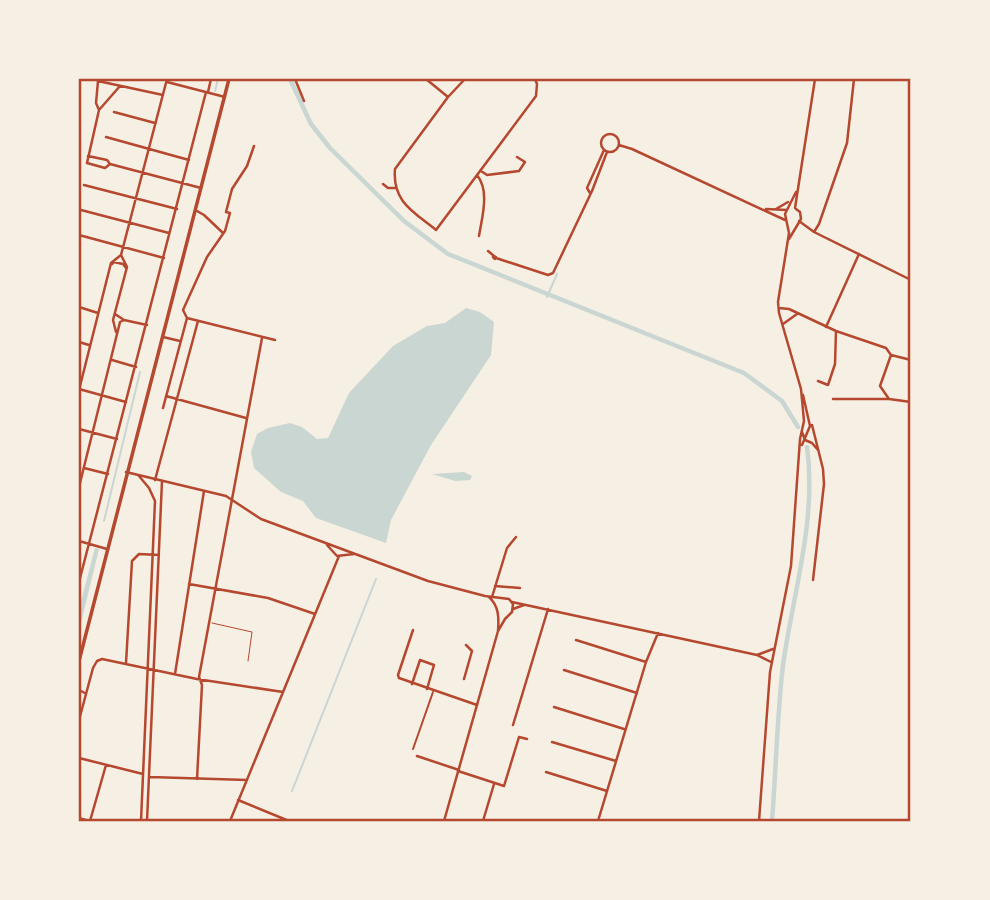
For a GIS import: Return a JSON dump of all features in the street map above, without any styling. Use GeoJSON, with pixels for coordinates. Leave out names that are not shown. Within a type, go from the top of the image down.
{"type":"FeatureCollection","features":[{"type":"Feature","properties":{"kind":"main road"},"geometry":{"type":"LineString","coordinates":[[79,661],[229,79]]}},
{"type":"Feature","properties":{"kind":"street"},"geometry":{"type":"LineString","coordinates":[[79,582],[211,79]]}},
{"type":"Feature","properties":{"kind":"street"},"geometry":{"type":"LineString","coordinates":[[295,79],[304,101]]}},
{"type":"Feature","properties":{"kind":"street"},"geometry":{"type":"LineString","coordinates":[[426,79],[447,97]]}},
{"type":"Feature","properties":{"kind":"street"},"geometry":{"type":"LineString","coordinates":[[465,79],[447,97],[395,169],[396,188],[402,202],[436,230],[536,96],[535,79]]}},
{"type":"Feature","properties":{"kind":"street"},"geometry":{"type":"LineString","coordinates":[[788,242],[801,215],[795,208],[796,192],[815,79]]}},
{"type":"Feature","properties":{"kind":"street"},"geometry":{"type":"LineString","coordinates":[[814,232],[820,224],[847,143],[853,79]]}},
{"type":"Feature","properties":{"kind":"street"},"geometry":{"type":"LineString","coordinates":[[99,110],[96,103],[99,80],[163,95]]}},
{"type":"Feature","properties":{"kind":"street"},"geometry":{"type":"LineString","coordinates":[[127,402],[79,390],[111,265],[113,260],[121,255],[123,248],[167,80],[225,97]]}},
{"type":"Feature","properties":{"kind":"street"},"geometry":{"type":"LineString","coordinates":[[110,164],[105,168],[86,163],[99,110],[120,86]]}},
{"type":"Feature","properties":{"kind":"street"},"geometry":{"type":"LineString","coordinates":[[114,112],[156,124]]}},
{"type":"Feature","properties":{"kind":"street"},"geometry":{"type":"LineString","coordinates":[[488,251],[495,257],[548,275],[553,273],[590,193],[606,151],[601,142],[607,135],[615,136],[619,145],[787,222],[798,222],[911,280]]}},
{"type":"Feature","properties":{"kind":"street"},"geometry":{"type":"LineString","coordinates":[[106,137],[189,160]]}},
{"type":"Feature","properties":{"kind":"street"},"geometry":{"type":"LineString","coordinates":[[606,151],[614,151],[619,145]]}},
{"type":"Feature","properties":{"kind":"street"},"geometry":{"type":"LineString","coordinates":[[163,408],[187,318],[183,310],[207,257],[223,233],[230,213],[226,212],[232,189],[247,166],[254,146]]}},
{"type":"Feature","properties":{"kind":"street"},"geometry":{"type":"LineString","coordinates":[[590,193],[587,188],[606,151]]}},
{"type":"Feature","properties":{"kind":"street"},"geometry":{"type":"LineString","coordinates":[[88,156],[201,188]]}},
{"type":"Feature","properties":{"kind":"street"},"geometry":{"type":"LineString","coordinates":[[480,170],[487,175],[519,171],[525,162],[517,157]]}},
{"type":"Feature","properties":{"kind":"street"},"geometry":{"type":"LineString","coordinates":[[477,175],[482,180],[484,198],[479,236]]}},
{"type":"Feature","properties":{"kind":"street"},"geometry":{"type":"LineString","coordinates":[[383,184],[388,188],[396,188]]}},
{"type":"Feature","properties":{"kind":"street"},"geometry":{"type":"LineString","coordinates":[[84,185],[177,209]]}},
{"type":"Feature","properties":{"kind":"street"},"geometry":{"type":"LineString","coordinates":[[796,192],[785,216],[788,242],[779,308],[823,469],[824,484],[813,580]]}},
{"type":"Feature","properties":{"kind":"street"},"geometry":{"type":"LineString","coordinates":[[774,210],[791,200]]}},
{"type":"Feature","properties":{"kind":"street"},"geometry":{"type":"LineString","coordinates":[[760,208],[795,208]]}},
{"type":"Feature","properties":{"kind":"street"},"geometry":{"type":"LineString","coordinates":[[81,210],[171,234]]}},
{"type":"Feature","properties":{"kind":"street"},"geometry":{"type":"LineString","coordinates":[[195,210],[223,233]]}},
{"type":"Feature","properties":{"kind":"street"},"geometry":{"type":"LineString","coordinates":[[79,235],[164,258]]}},
{"type":"Feature","properties":{"kind":"street"},"geometry":{"type":"LineString","coordinates":[[826,327],[859,254]]}},
{"type":"Feature","properties":{"kind":"street"},"geometry":{"type":"LineString","coordinates":[[117,336],[113,320],[127,265],[121,255]]}},
{"type":"Feature","properties":{"kind":"street"},"geometry":{"type":"LineString","coordinates":[[111,265],[114,262],[124,264],[126,271]]}},
{"type":"Feature","properties":{"kind":"street"},"geometry":{"type":"LineString","coordinates":[[79,307],[98,313]]}},
{"type":"Feature","properties":{"kind":"street"},"geometry":{"type":"LineString","coordinates":[[779,308],[789,309],[826,327],[886,348],[891,355],[911,360]]}},
{"type":"Feature","properties":{"kind":"street"},"geometry":{"type":"LineString","coordinates":[[115,312],[116,316],[124,320],[147,325]]}},
{"type":"Feature","properties":{"kind":"street"},"geometry":{"type":"LineString","coordinates":[[782,325],[797,314]]}},
{"type":"Feature","properties":{"kind":"street"},"geometry":{"type":"LineString","coordinates":[[187,318],[275,340]]}},
{"type":"Feature","properties":{"kind":"street"},"geometry":{"type":"LineString","coordinates":[[79,487],[120,322],[124,320]]}},
{"type":"Feature","properties":{"kind":"street"},"geometry":{"type":"LineString","coordinates":[[147,821],[159,555],[158,481],[198,321]]}},
{"type":"Feature","properties":{"kind":"street"},"geometry":{"type":"LineString","coordinates":[[818,381],[828,385],[835,364],[836,331]]}},
{"type":"Feature","properties":{"kind":"street"},"geometry":{"type":"LineString","coordinates":[[162,336],[180,341]]}},
{"type":"Feature","properties":{"kind":"street"},"geometry":{"type":"LineString","coordinates":[[197,779],[202,685],[199,677],[262,338]]}},
{"type":"Feature","properties":{"kind":"street"},"geometry":{"type":"LineString","coordinates":[[79,342],[89,345]]}},
{"type":"Feature","properties":{"kind":"street"},"geometry":{"type":"LineString","coordinates":[[889,399],[880,386],[891,355]]}},
{"type":"Feature","properties":{"kind":"street"},"geometry":{"type":"LineString","coordinates":[[111,359],[136,366]]}},
{"type":"Feature","properties":{"kind":"street"},"geometry":{"type":"LineString","coordinates":[[759,821],[771,662],[791,566],[804,421],[801,389]]}},
{"type":"Feature","properties":{"kind":"street"},"geometry":{"type":"LineString","coordinates":[[166,396],[246,418]]}},
{"type":"Feature","properties":{"kind":"street"},"geometry":{"type":"LineString","coordinates":[[833,399],[889,399],[911,402]]}},
{"type":"Feature","properties":{"kind":"street"},"geometry":{"type":"LineString","coordinates":[[800,448],[809,431],[810,419]]}},
{"type":"Feature","properties":{"kind":"street"},"geometry":{"type":"LineString","coordinates":[[802,432],[806,428],[809,431]]}},
{"type":"Feature","properties":{"kind":"street"},"geometry":{"type":"LineString","coordinates":[[79,429],[117,439]]}},
{"type":"Feature","properties":{"kind":"street"},"geometry":{"type":"LineString","coordinates":[[802,432],[805,440],[818,450]]}},
{"type":"Feature","properties":{"kind":"street"},"geometry":{"type":"LineString","coordinates":[[84,468],[108,474]]}},
{"type":"Feature","properties":{"kind":"street"},"geometry":{"type":"LineString","coordinates":[[126,472],[231,499],[258,517],[428,581],[757,655],[771,662]]}},
{"type":"Feature","properties":{"kind":"street"},"geometry":{"type":"LineString","coordinates":[[139,475],[153,495]]}},
{"type":"Feature","properties":{"kind":"street"},"geometry":{"type":"LineString","coordinates":[[141,821],[155,501],[151,484],[158,481]]}},
{"type":"Feature","properties":{"kind":"street"},"geometry":{"type":"LineString","coordinates":[[175,674],[204,491]]}},
{"type":"Feature","properties":{"kind":"street"},"geometry":{"type":"LineString","coordinates":[[492,597],[507,548],[516,537]]}},
{"type":"Feature","properties":{"kind":"street"},"geometry":{"type":"LineString","coordinates":[[79,541],[107,550]]}},
{"type":"Feature","properties":{"kind":"street"},"geometry":{"type":"LineString","coordinates":[[325,543],[338,555],[355,554]]}},
{"type":"Feature","properties":{"kind":"street"},"geometry":{"type":"LineString","coordinates":[[338,555],[336,549],[340,548]]}},
{"type":"Feature","properties":{"kind":"street"},"geometry":{"type":"LineString","coordinates":[[230,821],[338,555],[343,552],[340,548]]}},
{"type":"Feature","properties":{"kind":"street"},"geometry":{"type":"LineString","coordinates":[[126,663],[133,560],[138,554],[159,555]]}},
{"type":"Feature","properties":{"kind":"street"},"geometry":{"type":"LineString","coordinates":[[189,584],[261,596],[289,603],[315,614]]}},
{"type":"Feature","properties":{"kind":"street"},"geometry":{"type":"LineString","coordinates":[[494,586],[520,588]]}},
{"type":"Feature","properties":{"kind":"street"},"geometry":{"type":"LineString","coordinates":[[444,821],[498,631],[496,606],[487,596]]}},
{"type":"Feature","properties":{"kind":"street"},"geometry":{"type":"LineString","coordinates":[[496,606],[500,599]]}},
{"type":"Feature","properties":{"kind":"street"},"geometry":{"type":"LineString","coordinates":[[512,602],[513,609]]}},
{"type":"Feature","properties":{"kind":"street"},"geometry":{"type":"LineString","coordinates":[[498,631],[513,609],[527,604]]}},
{"type":"Feature","properties":{"kind":"street"},"geometry":{"type":"LineString","coordinates":[[513,725],[548,609]]}},
{"type":"Feature","properties":{"kind":"street"},"geometry":{"type":"LineString","coordinates":[[498,613],[508,615]]}},
{"type":"Feature","properties":{"kind":"street"},"geometry":{"type":"LineString","coordinates":[[413,630],[399,678],[477,705]]}},
{"type":"Feature","properties":{"kind":"street"},"geometry":{"type":"LineString","coordinates":[[649,631],[653,642]]}},
{"type":"Feature","properties":{"kind":"street"},"geometry":{"type":"LineString","coordinates":[[598,821],[646,662],[658,633]]}},
{"type":"Feature","properties":{"kind":"street"},"geometry":{"type":"LineString","coordinates":[[576,640],[646,662]]}},
{"type":"Feature","properties":{"kind":"street"},"geometry":{"type":"LineString","coordinates":[[464,678],[472,651],[466,645]]}},
{"type":"Feature","properties":{"kind":"street"},"geometry":{"type":"LineString","coordinates":[[757,655],[773,649]]}},
{"type":"Feature","properties":{"kind":"street"},"geometry":{"type":"LineString","coordinates":[[79,720],[85,693],[97,661],[102,659],[283,692]]}},
{"type":"Feature","properties":{"kind":"street"},"geometry":{"type":"LineString","coordinates":[[412,684],[420,660],[434,665],[427,689]]}},
{"type":"Feature","properties":{"kind":"street"},"geometry":{"type":"LineString","coordinates":[[564,670],[637,693]]}},
{"type":"Feature","properties":{"kind":"street"},"geometry":{"type":"LineString","coordinates":[[79,690],[85,693]]}},
{"type":"Feature","properties":{"kind":"street"},"geometry":{"type":"LineString","coordinates":[[413,749],[433,691]]}},
{"type":"Feature","properties":{"kind":"street"},"geometry":{"type":"LineString","coordinates":[[79,698],[84,699]]}},
{"type":"Feature","properties":{"kind":"street"},"geometry":{"type":"LineString","coordinates":[[554,706],[625,729]]}},
{"type":"Feature","properties":{"kind":"street"},"geometry":{"type":"LineString","coordinates":[[417,756],[504,786],[519,737],[527,739]]}},
{"type":"Feature","properties":{"kind":"street"},"geometry":{"type":"LineString","coordinates":[[551,742],[616,761]]}},
{"type":"Feature","properties":{"kind":"street"},"geometry":{"type":"LineString","coordinates":[[79,758],[143,774]]}},
{"type":"Feature","properties":{"kind":"street"},"geometry":{"type":"LineString","coordinates":[[79,818],[90,821],[106,765]]}},
{"type":"Feature","properties":{"kind":"street"},"geometry":{"type":"LineString","coordinates":[[546,772],[607,791]]}},
{"type":"Feature","properties":{"kind":"street"},"geometry":{"type":"LineString","coordinates":[[149,777],[247,780]]}},
{"type":"Feature","properties":{"kind":"street"},"geometry":{"type":"LineString","coordinates":[[483,821],[495,783]]}},
{"type":"Feature","properties":{"kind":"street"},"geometry":{"type":"LineString","coordinates":[[238,800],[289,821]]}},
{"type":"Feature","properties":{"kind":"lane"},"geometry":{"type":"LineString","coordinates":[[210,623],[252,632],[248,661]]}},
{"type":"Feature","properties":{"kind":"shaded area"},"geometry":{"type":"Polygon","coordinates":[[[466,308],[480,312],[494,322],[491,355],[431,445],[391,520],[386,543],[316,518],[303,501],[281,492],[254,468],[251,452],[257,434],[268,428],[290,423],[302,427],[317,439],[328,438],[349,393],[393,346],[427,326],[445,323],[466,308]]]}},
{"type":"Feature","properties":{"kind":"shaded area"},"geometry":{"type":"Polygon","coordinates":[[[464,472],[472,476],[470,480],[455,481],[432,474],[464,472]]]}},
{"type":"Feature","properties":{"kind":"shaded area"},"geometry":{"type":"Polygon","coordinates":[[[95,548],[99,549],[79,631],[79,609],[95,548]]]}},
{"type":"Feature","properties":{"kind":"waterway"},"geometry":{"type":"LineString","coordinates":[[215,91],[218,79]]}},
{"type":"Feature","properties":{"kind":"waterway"},"geometry":{"type":"LineString","coordinates":[[290,79],[311,124],[330,148],[404,221],[448,254],[744,373],[782,401],[798,427]]}},
{"type":"Feature","properties":{"kind":"waterway"},"geometry":{"type":"LineString","coordinates":[[547,297],[557,274]]}},
{"type":"Feature","properties":{"kind":"waterway"},"geometry":{"type":"LineString","coordinates":[[104,521],[140,372]]}},
{"type":"Feature","properties":{"kind":"waterway"},"geometry":{"type":"LineString","coordinates":[[772,821],[783,665],[803,556],[809,501],[807,447]]}},
{"type":"Feature","properties":{"kind":"waterway"},"geometry":{"type":"LineString","coordinates":[[292,791],[376,579]]}},
{"type":"Feature","properties":{"kind":"railway"},"geometry":{"type":"LineString","coordinates":[[79,152],[80,146]]}}]}
